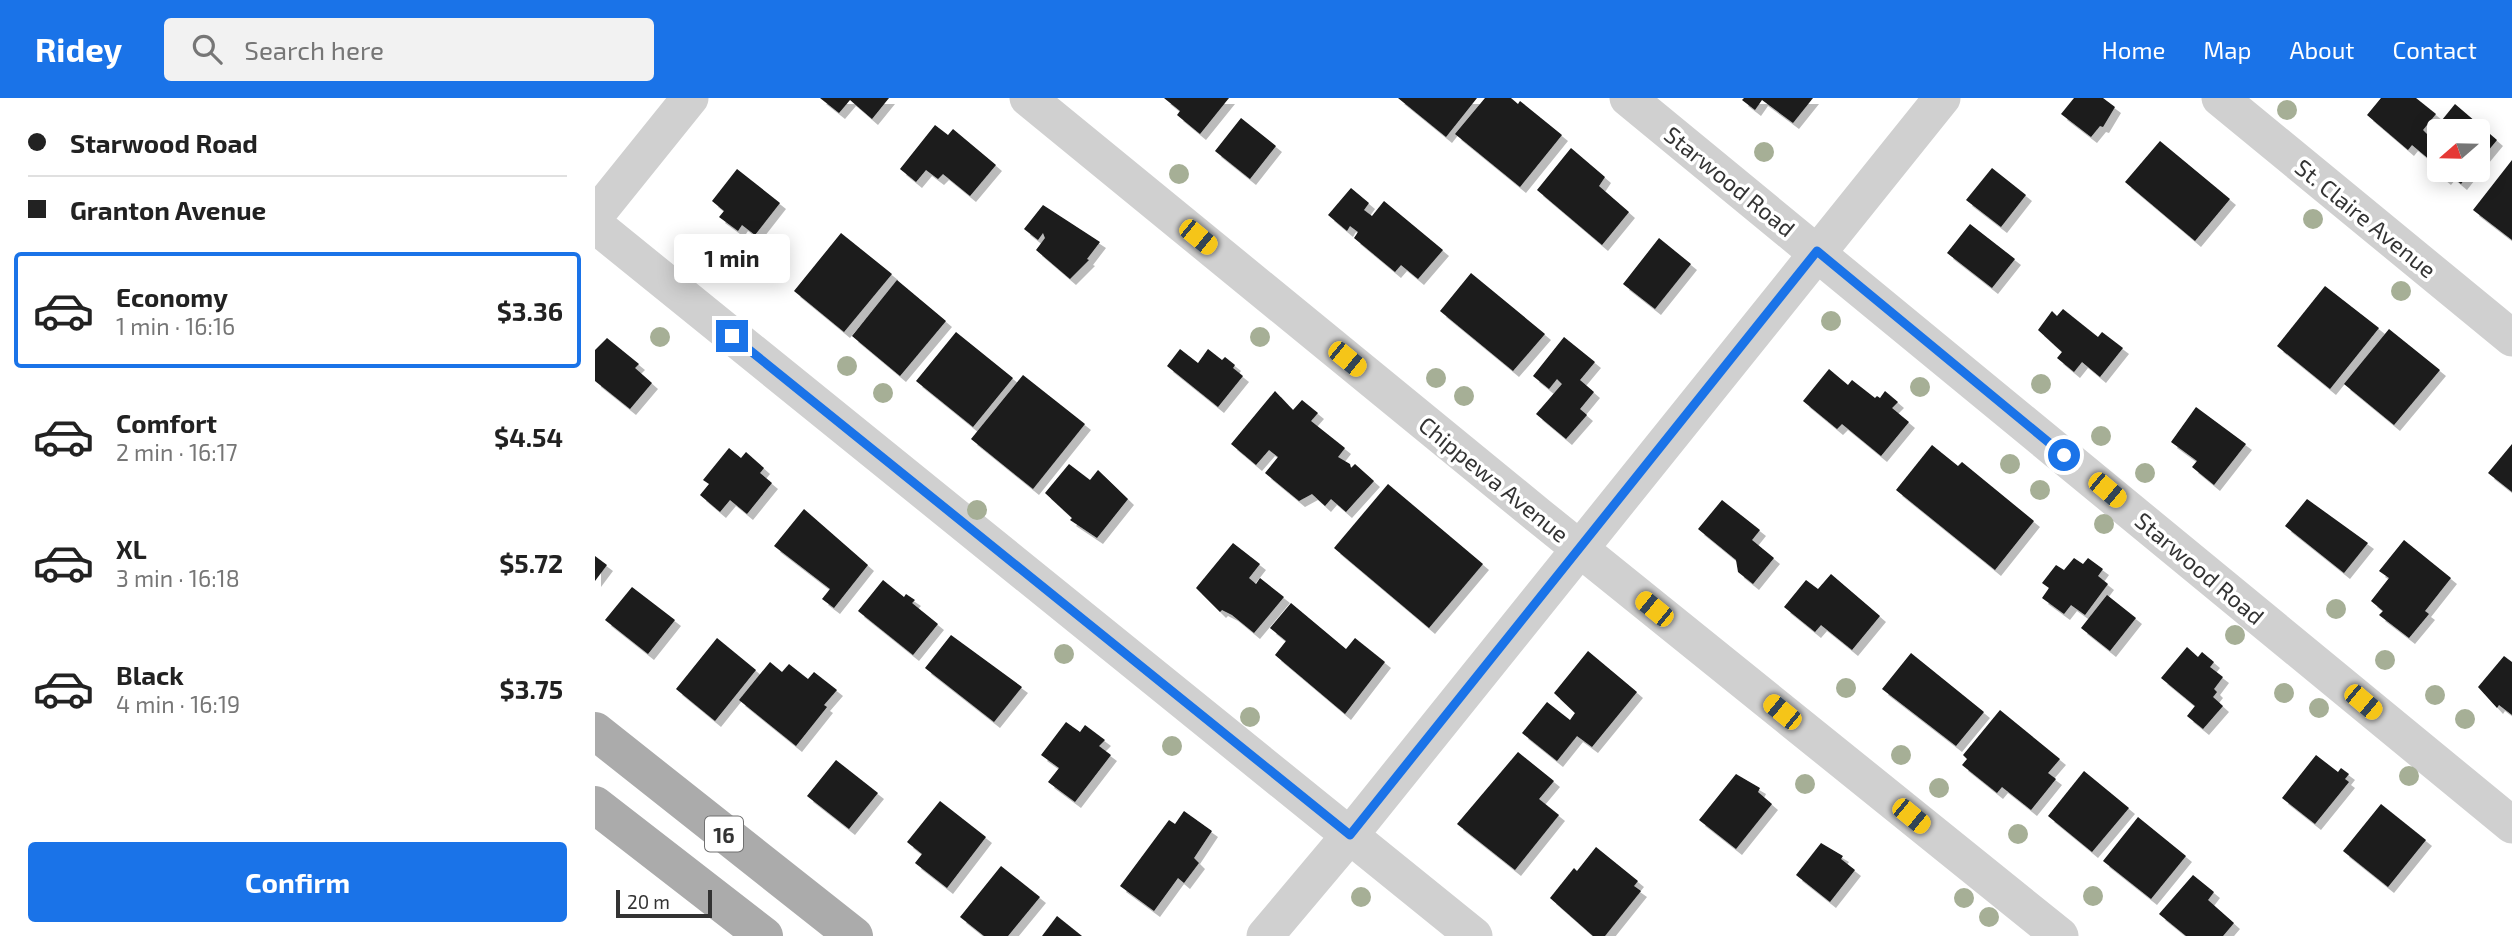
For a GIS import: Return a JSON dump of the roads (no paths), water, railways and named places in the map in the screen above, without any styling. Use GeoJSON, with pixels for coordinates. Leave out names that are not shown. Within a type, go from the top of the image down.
{"type":"FeatureCollection","features":[{"type":"Feature","properties":{"kind":"main road","name":"16"},"geometry":{"type":"LineString","coordinates":[[595,730],[854,936]]}},
{"type":"Feature","properties":{"kind":"main road","name":"16"},"geometry":{"type":"LineString","coordinates":[[595,805],[760,935]]}},
{"type":"Feature","properties":{"kind":"street"},"geometry":{"type":"LineString","coordinates":[[595,216],[690,98]]}},
{"type":"Feature","properties":{"kind":"street","name":"Chippewa Avenue"},"geometry":{"type":"LineString","coordinates":[[1028,98],[1580,550],[2060,936]]}},
{"type":"Feature","properties":{"kind":"street","name":"Starwood Road"},"geometry":{"type":"LineString","coordinates":[[1628,98],[2512,825]]}},
{"type":"Feature","properties":{"kind":"street"},"geometry":{"type":"LineString","coordinates":[[1265,936],[1350,835],[1942,98]]}},
{"type":"Feature","properties":{"kind":"street","name":"St. Claire Avenue"},"geometry":{"type":"LineString","coordinates":[[2220,98],[2512,338]]}},
{"type":"Feature","properties":{"kind":"street"},"geometry":{"type":"LineString","coordinates":[[595,225],[1474,936]]}}]}
